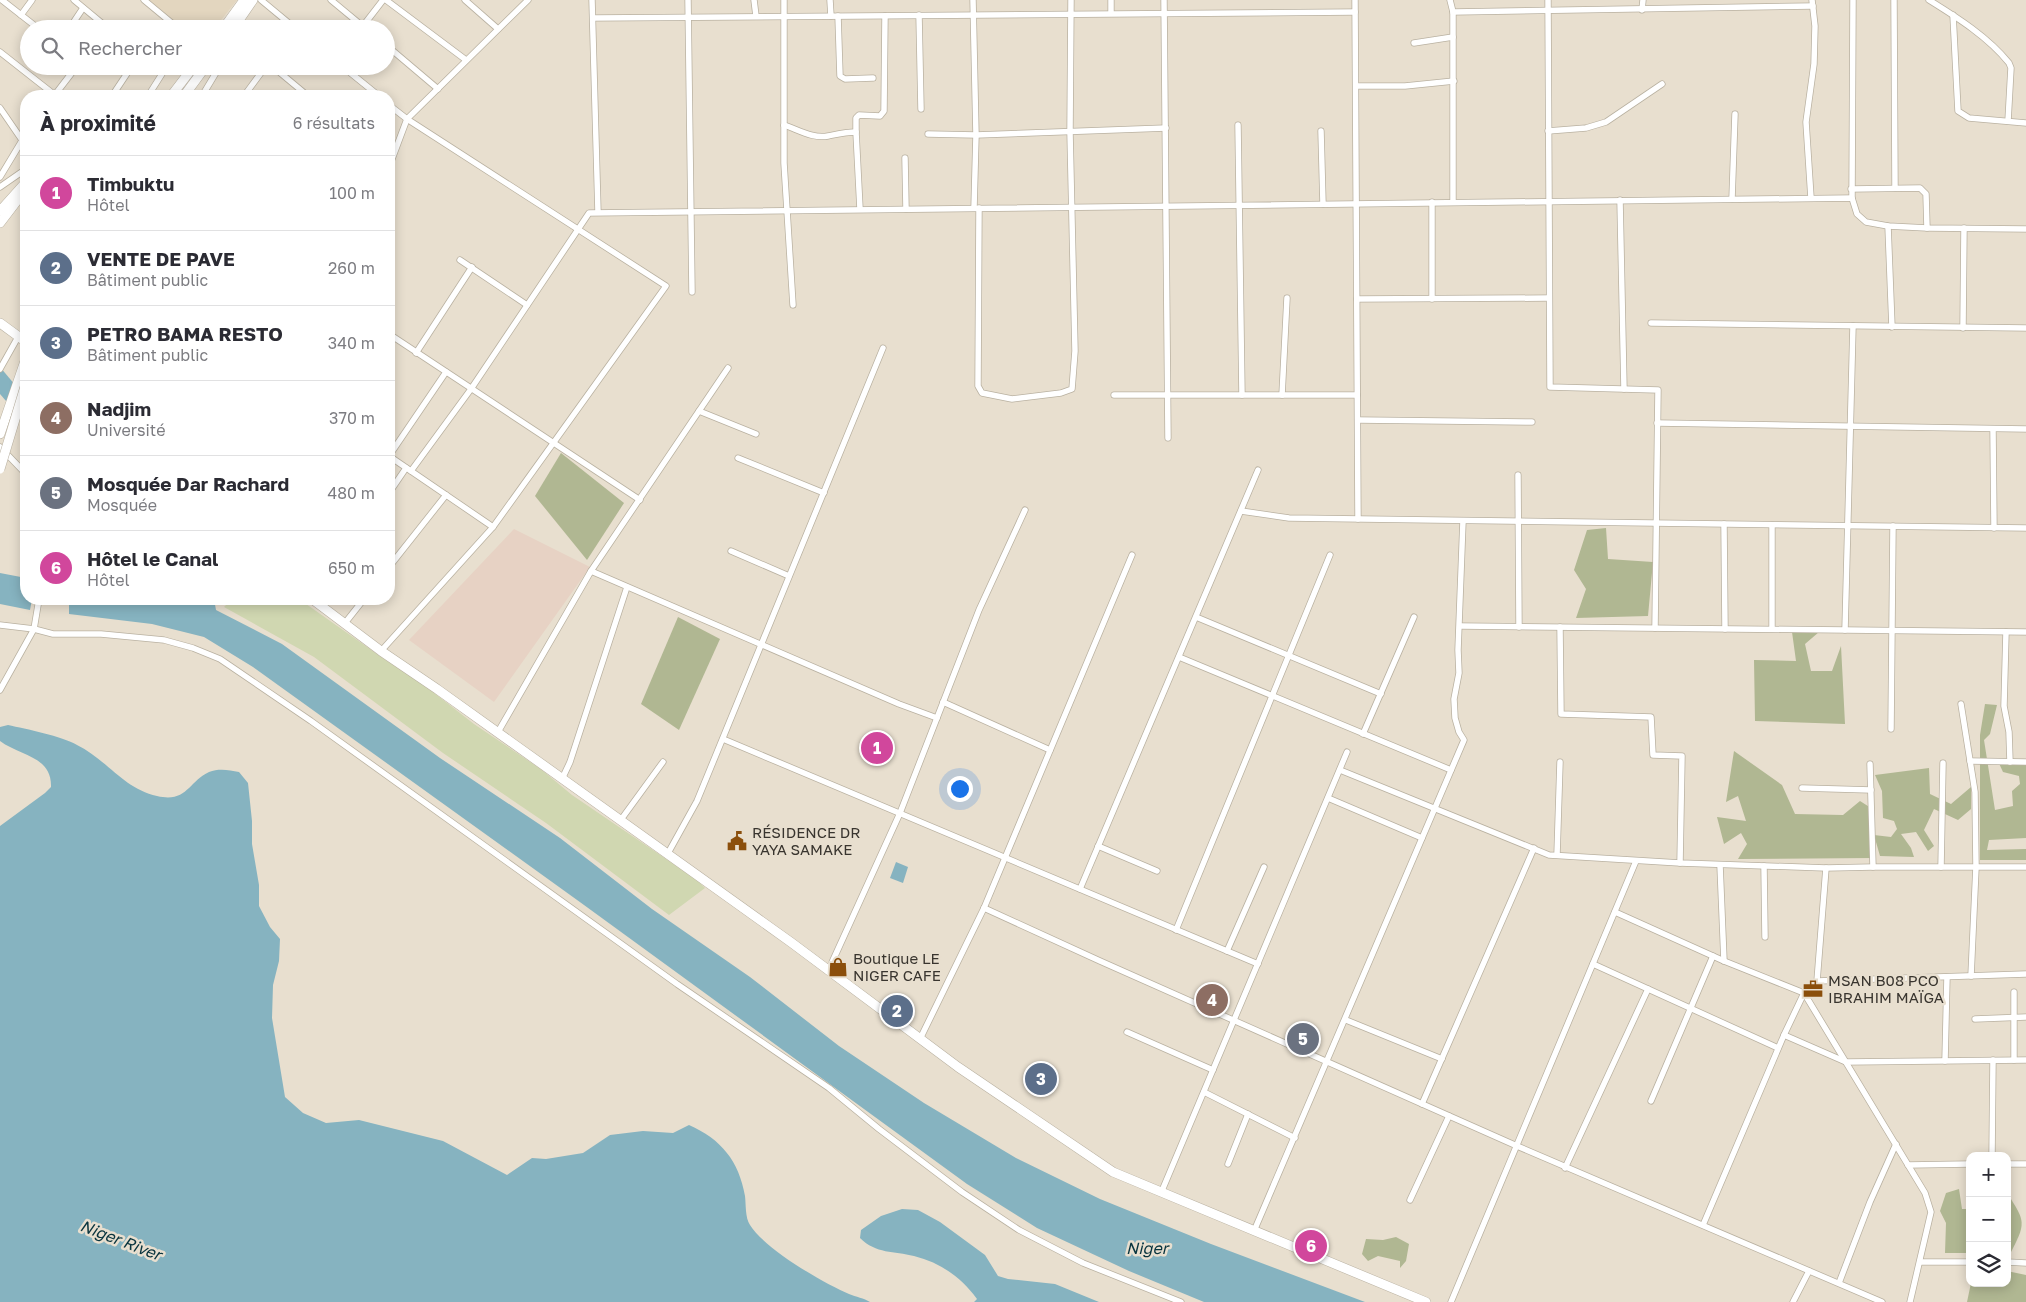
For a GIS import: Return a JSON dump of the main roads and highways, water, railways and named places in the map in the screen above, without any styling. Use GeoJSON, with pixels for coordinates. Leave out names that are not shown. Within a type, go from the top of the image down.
{"type":"FeatureCollection","features":[{"type":"Feature","properties":{"kind":"main road"},"geometry":{"type":"LineString","coordinates":[[229,20],[244,0]]}},
{"type":"Feature","properties":{"kind":"main road"},"geometry":{"type":"LineString","coordinates":[[239,20],[253,0]]}},
{"type":"Feature","properties":{"kind":"main road"},"geometry":{"type":"LineString","coordinates":[[177,90],[190,75]]}},
{"type":"Feature","properties":{"kind":"main road"},"geometry":{"type":"LineString","coordinates":[[187,90],[194,75]]}},
{"type":"Feature","properties":{"kind":"main road"},"geometry":{"type":"LineString","coordinates":[[0,211],[20,189]]}},
{"type":"Feature","properties":{"kind":"main road"},"geometry":{"type":"LineString","coordinates":[[0,223],[20,197]]}},
{"type":"Feature","properties":{"kind":"main road"},"geometry":{"type":"LineString","coordinates":[[0,323],[20,340]]}},
{"type":"Feature","properties":{"kind":"main road"},"geometry":{"type":"LineString","coordinates":[[0,331],[20,340]]}},
{"type":"Feature","properties":{"kind":"main road"},"geometry":{"type":"LineString","coordinates":[[0,434],[20,376]]}},
{"type":"Feature","properties":{"kind":"main road"},"geometry":{"type":"LineString","coordinates":[[0,469],[20,402]]}},
{"type":"Feature","properties":{"kind":"main road"},"geometry":{"type":"LineString","coordinates":[[321,605],[381,651],[498,732],[829,970],[966,1072],[1104,1166],[1161,1193],[1426,1302]]}},
{"type":"Feature","properties":{"kind":"water"},"geometry":{"type":"Polygon","coordinates":[[[0,367],[20,391],[20,417],[0,394],[0,367]]]}},
{"type":"Feature","properties":{"kind":"water"},"geometry":{"type":"Polygon","coordinates":[[[0,573],[20,577],[20,605],[31,605],[30,610],[0,604],[0,573]]]}},
{"type":"Feature","properties":{"kind":"water","name":"Niger"},"geometry":{"type":"Polygon","coordinates":[[[69,605],[215,605],[216,610],[282,644],[440,758],[560,838],[652,909],[750,977],[839,1046],[924,1103],[1016,1158],[1100,1199],[1211,1244],[1365,1302],[1204,1302],[1129,1271],[1037,1228],[967,1184],[253,667],[204,637],[152,624],[69,614],[69,605]]]}},
{"type":"Feature","properties":{"kind":"water","name":"Niger River"},"geometry":{"type":"Polygon","coordinates":[[[8,725],[44,733],[70,742],[87,751],[135,787],[157,796],[175,797],[202,776],[216,770],[239,772],[248,783],[252,821],[252,844],[259,885],[259,906],[270,927],[280,939],[279,961],[273,985],[272,1018],[285,1097],[303,1113],[326,1123],[359,1120],[443,1141],[507,1175],[532,1158],[546,1159],[583,1153],[610,1135],[643,1131],[673,1133],[689,1125],[719,1144],[733,1162],[742,1183],[748,1222],[757,1234],[781,1254],[810,1274],[838,1289],[870,1302],[0,1302],[0,826],[51,787],[50,777],[41,763],[0,741],[0,727],[8,725]]]}},
{"type":"Feature","properties":{"kind":"water"},"geometry":{"type":"Polygon","coordinates":[[[896,862],[908,867],[903,883],[890,878],[896,862]]]}},
{"type":"Feature","properties":{"kind":"water"},"geometry":{"type":"Polygon","coordinates":[[[902,1209],[918,1210],[940,1222],[985,1255],[998,1276],[1008,1279],[1055,1284],[1099,1302],[974,1302],[977,1299],[971,1291],[942,1267],[914,1256],[872,1247],[860,1238],[861,1230],[881,1216],[902,1209]]]}},
{"type":"Feature","properties":{"kind":"place","name":"Timbuktu"},"geometry":{"type":"Point","coordinates":[877,748]}},
{"type":"Feature","properties":{"kind":"place","name":"RÉSIDENCE DR YAYA SAMAKE"},"geometry":{"type":"Point","coordinates":[737,841]}},
{"type":"Feature","properties":{"kind":"place","name":"Boutique LE NIGER CAFE"},"geometry":{"type":"Point","coordinates":[838,967]}},
{"type":"Feature","properties":{"kind":"place","name":"MSAN B08 PCO IBRAHIM MAÏGA"},"geometry":{"type":"Point","coordinates":[1813,989]}},
{"type":"Feature","properties":{"kind":"place","name":"Nadjim"},"geometry":{"type":"Point","coordinates":[1212,1000]}},
{"type":"Feature","properties":{"kind":"place","name":"VENTE DE PAVE"},"geometry":{"type":"Point","coordinates":[897,1011]}},
{"type":"Feature","properties":{"kind":"place","name":"Mosquée Dar Rachard"},"geometry":{"type":"Point","coordinates":[1303,1039]}},
{"type":"Feature","properties":{"kind":"place","name":"PETRO BAMA RESTO"},"geometry":{"type":"Point","coordinates":[1041,1079]}},
{"type":"Feature","properties":{"kind":"place","name":"Hôtel le Canal"},"geometry":{"type":"Point","coordinates":[1311,1246]}}]}
